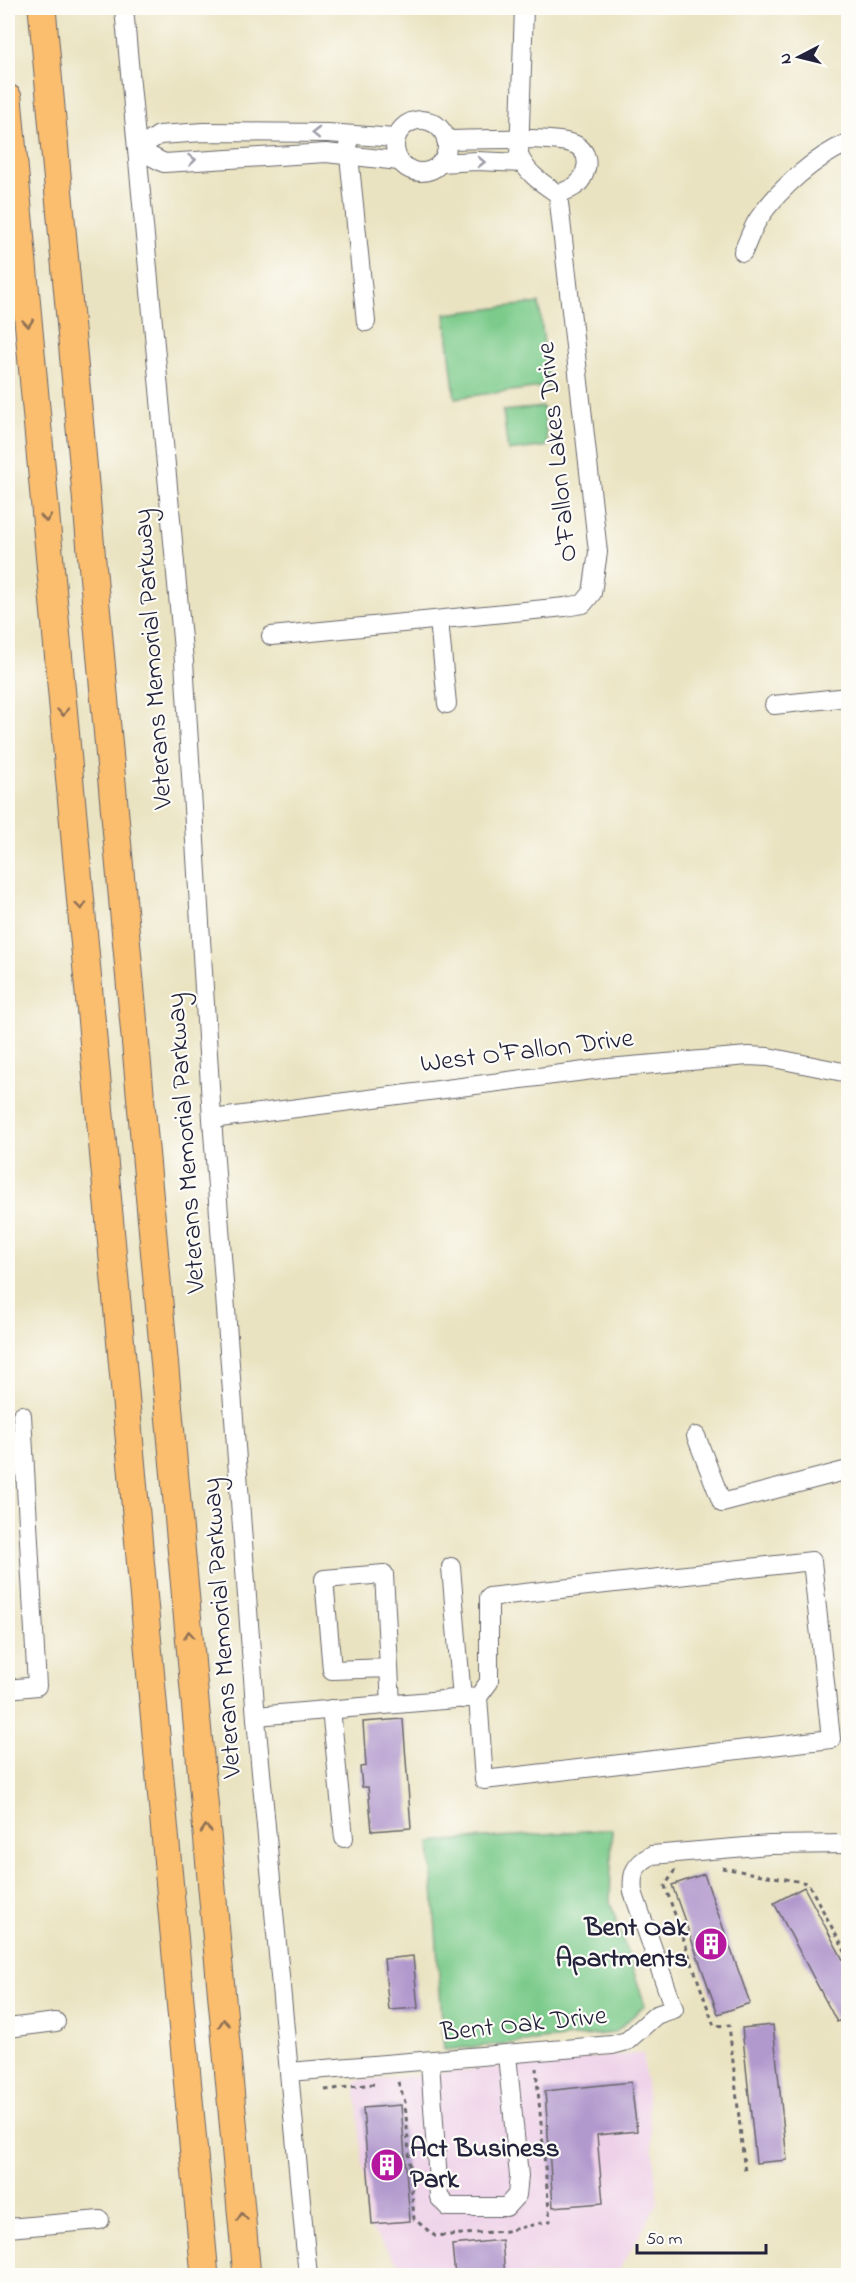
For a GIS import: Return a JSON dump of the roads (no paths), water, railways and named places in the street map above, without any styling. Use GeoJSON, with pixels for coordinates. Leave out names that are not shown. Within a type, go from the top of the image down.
{"type":"FeatureCollection","features":[{"type":"Feature","properties":{"kind":"highway"},"geometry":{"type":"LineString","coordinates":[[42,8],[247,2276]]}},
{"type":"Feature","properties":{"kind":"highway"},"geometry":{"type":"LineString","coordinates":[[8,98],[205,2276]]}},
{"type":"Feature","properties":{"kind":"street","name":"Veterans Memorial Parkway"},"geometry":{"type":"LineString","coordinates":[[124,8],[184,661],[212,1119],[256,1716],[309,2276]]}},
{"type":"Feature","properties":{"kind":"street"},"geometry":{"type":"LineString","coordinates":[[446,140],[520,139],[574,143],[582,149],[588,161],[583,181],[558,194],[537,180],[519,155],[520,139],[524,8]]}},
{"type":"Feature","properties":{"kind":"street"},"geometry":{"type":"LineString","coordinates":[[440,164],[447,150],[446,140],[437,125],[420,119],[405,125],[395,138],[396,154],[403,166],[420,172],[440,164],[477,161],[523,163]]}},
{"type":"Feature","properties":{"kind":"street"},"geometry":{"type":"LineString","coordinates":[[137,149],[159,135],[204,132],[395,138]]}},
{"type":"Feature","properties":{"kind":"street"},"geometry":{"type":"LineString","coordinates":[[348,135],[347,156],[366,322]]}},
{"type":"Feature","properties":{"kind":"street"},"geometry":{"type":"LineString","coordinates":[[742,252],[758,219],[785,187],[834,149],[849,143]]}},
{"type":"Feature","properties":{"kind":"street"},"geometry":{"type":"LineString","coordinates":[[137,149],[164,163],[213,158],[327,153],[399,161]]}},
{"type":"Feature","properties":{"kind":"street","name":"O'Fallon Lakes Drive"},"geometry":{"type":"LineString","coordinates":[[271,636],[565,607],[583,604],[592,592],[598,552],[558,194]]}},
{"type":"Feature","properties":{"kind":"street"},"geometry":{"type":"LineString","coordinates":[[439,620],[447,704]]}},
{"type":"Feature","properties":{"kind":"street"},"geometry":{"type":"LineString","coordinates":[[774,705],[849,697]]}},
{"type":"Feature","properties":{"kind":"street","name":"West O'Fallon Drive"},"geometry":{"type":"LineString","coordinates":[[212,1119],[608,1068],[748,1056],[768,1057],[849,1073]]}},
{"type":"Feature","properties":{"kind":"street"},"geometry":{"type":"LineString","coordinates":[[8,1689],[37,1686],[21,1415]]}},
{"type":"Feature","properties":{"kind":"street"},"geometry":{"type":"LineString","coordinates":[[696,1436],[722,1503],[849,1470]]}},
{"type":"Feature","properties":{"kind":"street"},"geometry":{"type":"LineString","coordinates":[[256,1716],[470,1698],[489,1682],[489,1597],[812,1561],[831,1739],[484,1780],[470,1698],[451,1568]]}},
{"type":"Feature","properties":{"kind":"street"},"geometry":{"type":"LineString","coordinates":[[389,1668],[332,1670],[324,1579],[384,1574],[391,1704]]}},
{"type":"Feature","properties":{"kind":"street"},"geometry":{"type":"LineString","coordinates":[[331,1709],[344,1838]]}},
{"type":"Feature","properties":{"kind":"street","name":"Bent Oak Drive"},"geometry":{"type":"LineString","coordinates":[[289,2072],[507,2055],[612,2045],[627,2040],[656,2015],[674,2009],[633,1892],[632,1875],[640,1861],[652,1855],[769,1845],[849,1844]]}},
{"type":"Feature","properties":{"kind":"street"},"geometry":{"type":"LineString","coordinates":[[8,2028],[56,2022]]}},
{"type":"Feature","properties":{"kind":"street"},"geometry":{"type":"LineString","coordinates":[[430,2062],[439,2197],[448,2207],[506,2207],[517,2195],[519,2176],[507,2055]]}},
{"type":"Feature","properties":{"kind":"street"},"geometry":{"type":"LineString","coordinates":[[8,2228],[100,2220]]}},
{"type":"Feature","properties":{"kind":"place","name":"Bent Oak Apartments"},"geometry":{"type":"Point","coordinates":[711,1944]}},
{"type":"Feature","properties":{"kind":"place","name":"Act Business Park"},"geometry":{"type":"Point","coordinates":[387,2165]}}]}
